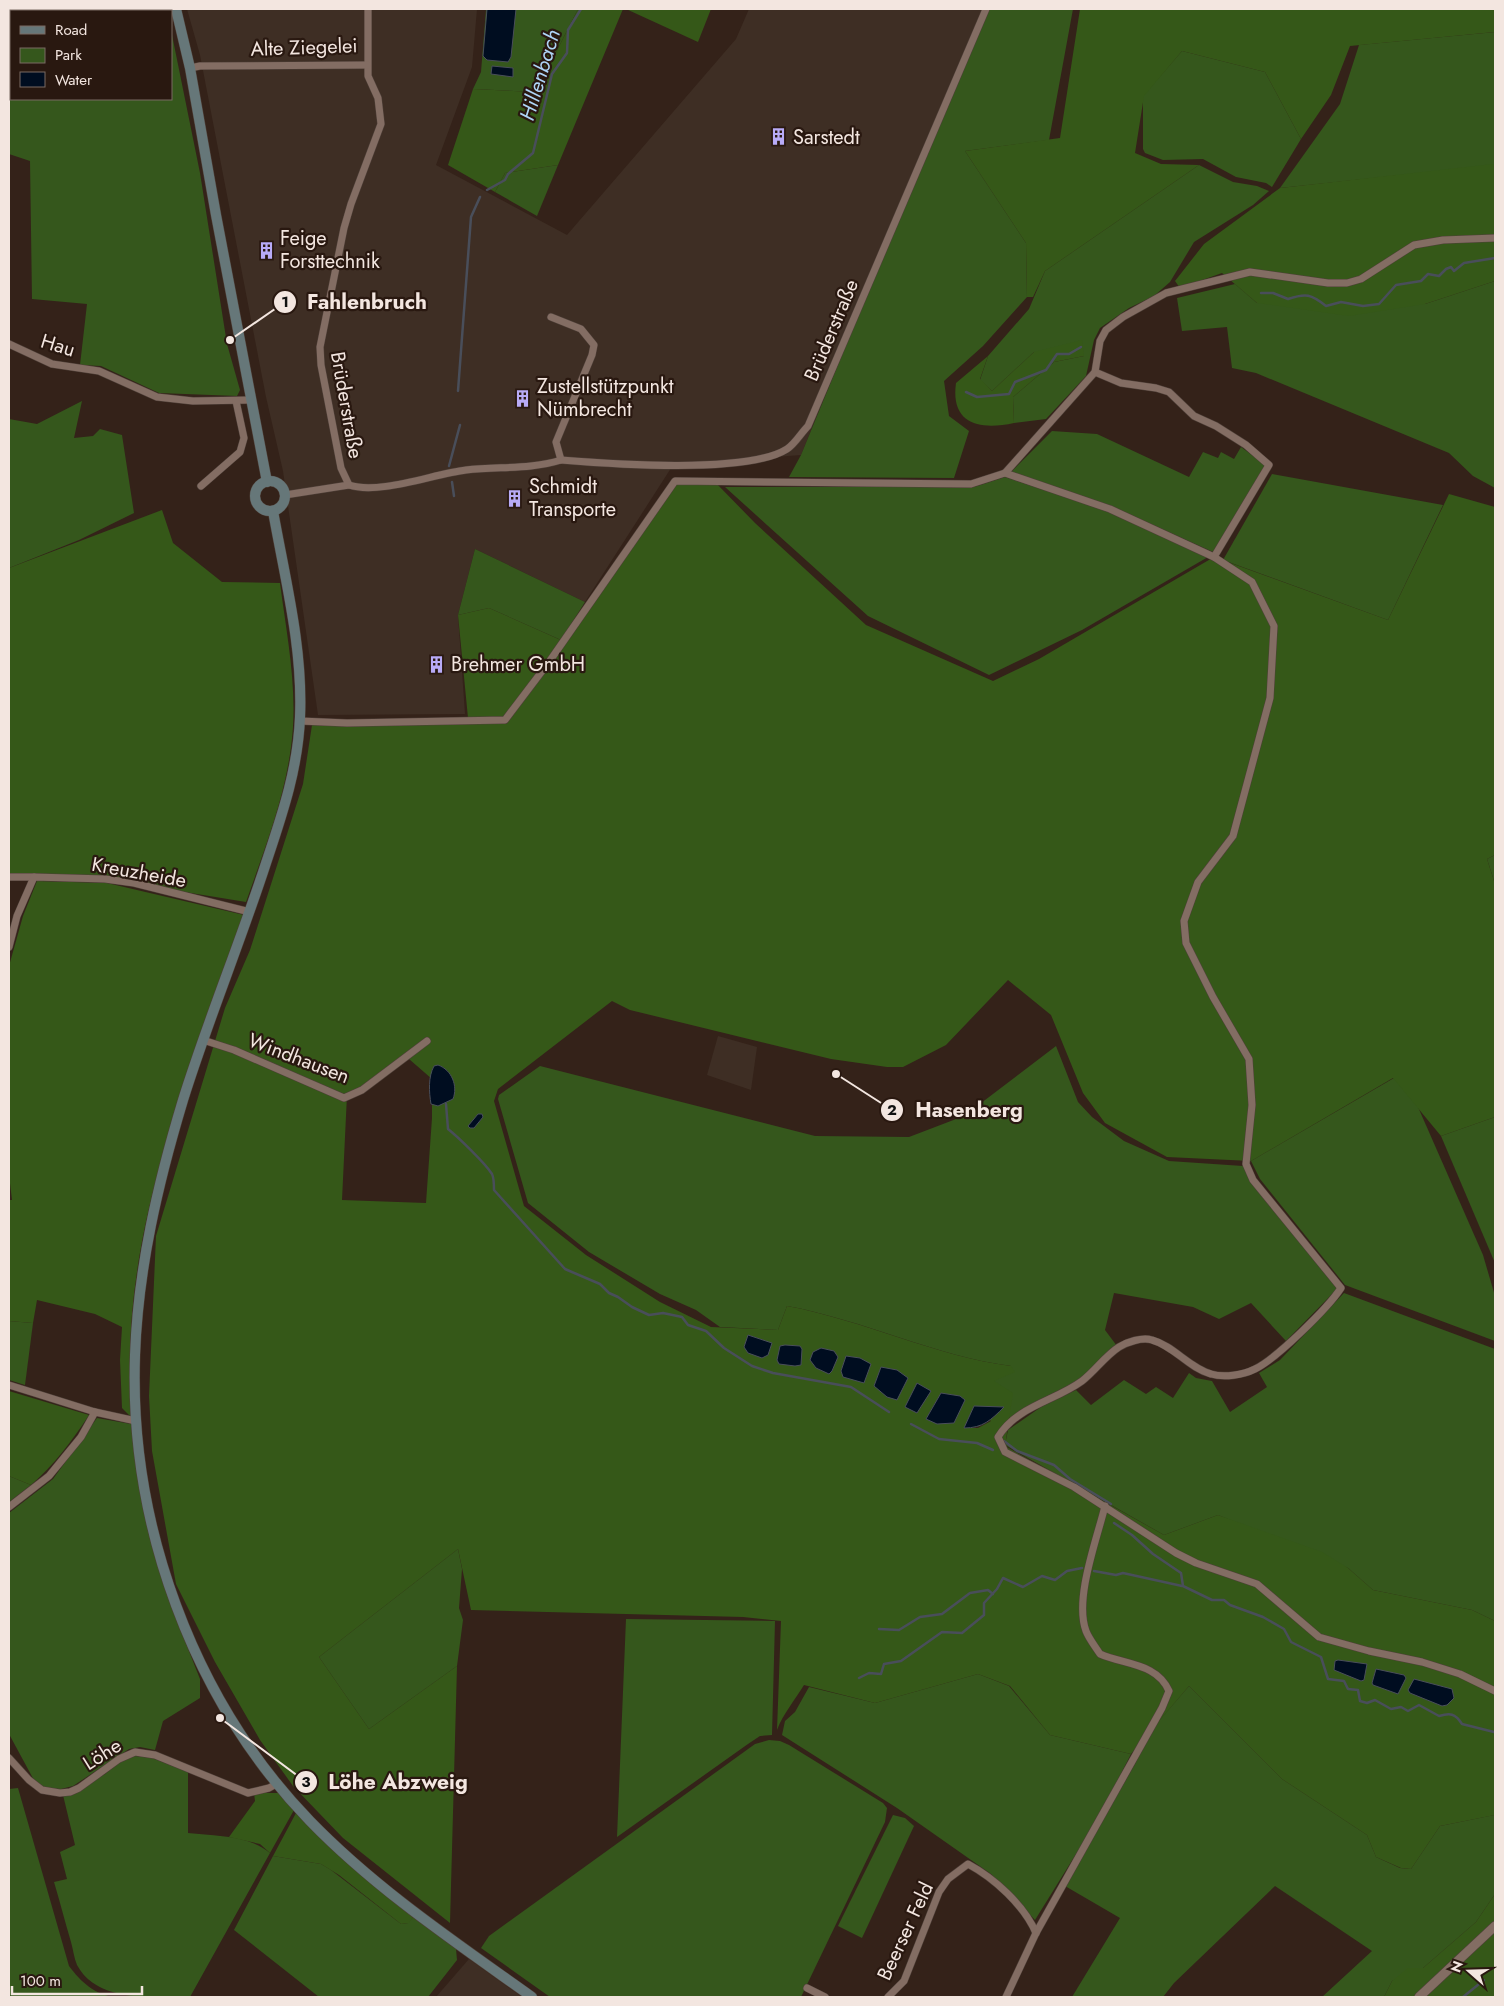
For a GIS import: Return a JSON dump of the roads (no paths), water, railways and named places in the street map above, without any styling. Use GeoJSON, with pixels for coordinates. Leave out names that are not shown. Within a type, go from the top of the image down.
{"type":"FeatureCollection","features":[{"type":"Feature","properties":{"kind":"main road"},"geometry":{"type":"LineString","coordinates":[[176,9],[190,68],[267,482]]}},
{"type":"Feature","properties":{"kind":"main road"},"geometry":{"type":"LineString","coordinates":[[267,482],[278,483],[285,495],[283,504],[272,510],[261,508],[256,499],[257,489],[267,482]]}},
{"type":"Feature","properties":{"kind":"main road"},"geometry":{"type":"LineString","coordinates":[[272,510],[300,675],[300,721],[292,786],[250,912],[203,1040],[168,1152],[149,1234],[140,1289],[135,1356],[136,1420],[142,1472],[152,1526],[170,1589],[195,1651],[223,1704],[245,1740],[310,1821],[368,1875],[469,1953],[532,1997]]}},
{"type":"Feature","properties":{"kind":"street","name":"Alte Ziegelei"},"geometry":{"type":"LineString","coordinates":[[190,68],[200,66],[367,65],[368,9]]}},
{"type":"Feature","properties":{"kind":"street","name":"Brüderstraße"},"geometry":{"type":"LineString","coordinates":[[367,65],[368,76],[378,98],[381,124],[344,228],[320,347],[321,365],[341,468],[349,485],[360,489],[379,487],[467,470],[542,466],[561,460],[613,465],[680,465],[753,461],[787,449],[808,426],[986,9]]}},
{"type":"Feature","properties":{"kind":"street"},"geometry":{"type":"LineString","coordinates":[[300,721],[347,723],[505,720],[549,662],[675,482],[971,484],[1005,473],[1095,372],[1100,341],[1106,330],[1123,317],[1166,293],[1250,272],[1328,283],[1347,283],[1361,279],[1414,245],[1443,240],[1495,238]]}},
{"type":"Feature","properties":{"kind":"street"},"geometry":{"type":"LineString","coordinates":[[551,317],[581,329],[594,345],[592,355],[556,442],[561,460]]}},
{"type":"Feature","properties":{"kind":"street","name":"Hau"},"geometry":{"type":"LineString","coordinates":[[9,344],[52,364],[99,371],[158,397],[193,401],[251,400]]}},
{"type":"Feature","properties":{"kind":"street"},"geometry":{"type":"LineString","coordinates":[[1095,372],[1122,382],[1169,392],[1194,416],[1216,426],[1246,445],[1269,465],[1214,557]]}},
{"type":"Feature","properties":{"kind":"street"},"geometry":{"type":"LineString","coordinates":[[201,486],[240,452],[244,438],[236,401]]}},
{"type":"Feature","properties":{"kind":"street"},"geometry":{"type":"LineString","coordinates":[[1005,473],[1110,509],[1214,557],[1252,582],[1274,626],[1270,698],[1233,836],[1198,882],[1184,921],[1186,943],[1213,997],[1249,1059],[1252,1105],[1246,1164],[1253,1180],[1341,1288],[1282,1349],[1256,1369],[1226,1377],[1211,1374],[1196,1368],[1168,1347],[1151,1340],[1136,1340],[1119,1347],[1082,1381],[1014,1418],[998,1437],[1005,1452],[1074,1487],[1190,1560],[1257,1584],[1319,1637],[1369,1651],[1422,1662],[1460,1674],[1495,1691]]}},
{"type":"Feature","properties":{"kind":"street"},"geometry":{"type":"LineString","coordinates":[[285,495],[349,485]]}},
{"type":"Feature","properties":{"kind":"street","name":"Kreuzheide"},"geometry":{"type":"LineString","coordinates":[[9,877],[105,878],[134,883],[250,912]]}},
{"type":"Feature","properties":{"kind":"street"},"geometry":{"type":"LineString","coordinates":[[9,947],[17,916],[34,877]]}},
{"type":"Feature","properties":{"kind":"street","name":"Windhausen"},"geometry":{"type":"LineString","coordinates":[[203,1040],[234,1050],[344,1098],[362,1090],[427,1041]]}},
{"type":"Feature","properties":{"kind":"street"},"geometry":{"type":"LineString","coordinates":[[9,1386],[95,1412],[136,1420]]}},
{"type":"Feature","properties":{"kind":"street"},"geometry":{"type":"LineString","coordinates":[[9,1507],[49,1476],[81,1437],[95,1412]]}},
{"type":"Feature","properties":{"kind":"street"},"geometry":{"type":"LineString","coordinates":[[1006,1997],[1036,1933],[1162,1708],[1169,1691],[1164,1680],[1147,1668],[1113,1660],[1100,1654],[1086,1630],[1082,1613],[1084,1589],[1105,1506]]}},
{"type":"Feature","properties":{"kind":"street","name":"Löhe"},"geometry":{"type":"LineString","coordinates":[[9,1758],[29,1780],[42,1790],[60,1793],[70,1792],[79,1788],[119,1759],[134,1752],[155,1755],[248,1793],[270,1788],[278,1783]]}},
{"type":"Feature","properties":{"kind":"street","name":"Beerser Feld"},"geometry":{"type":"LineString","coordinates":[[888,1997],[904,1981],[939,1892],[948,1879],[968,1864],[988,1877],[1004,1891],[1031,1921],[1036,1933]]}},
{"type":"Feature","properties":{"kind":"street"},"geometry":{"type":"LineString","coordinates":[[1419,1997],[1495,1926]]}},
{"type":"Feature","properties":{"kind":"street"},"geometry":{"type":"LineString","coordinates":[[807,1988],[825,1997]]}},
{"type":"Feature","properties":{"kind":"water"},"geometry":{"type":"Polygon","coordinates":[[[487,9],[516,9],[511,57],[508,62],[487,60],[483,56],[487,9]]]}},
{"type":"Feature","properties":{"kind":"water"},"geometry":{"type":"Polygon","coordinates":[[[492,66],[513,68],[513,77],[491,74],[492,66]]]}},
{"type":"Feature","properties":{"kind":"water"},"geometry":{"type":"Polygon","coordinates":[[[434,1066],[443,1067],[453,1079],[455,1089],[453,1099],[438,1106],[431,1104],[429,1090],[432,1070],[434,1066]]]}},
{"type":"Feature","properties":{"kind":"water"},"geometry":{"type":"Polygon","coordinates":[[[478,1114],[482,1114],[483,1117],[474,1128],[470,1128],[468,1126],[478,1114]]]}},
{"type":"Feature","properties":{"kind":"water"},"geometry":{"type":"Polygon","coordinates":[[[748,1335],[772,1343],[768,1355],[762,1358],[748,1353],[744,1347],[748,1335]]]}},
{"type":"Feature","properties":{"kind":"water"},"geometry":{"type":"Polygon","coordinates":[[[780,1346],[800,1346],[802,1349],[801,1365],[779,1364],[777,1360],[780,1346]]]}},
{"type":"Feature","properties":{"kind":"water"},"geometry":{"type":"Polygon","coordinates":[[[821,1348],[834,1351],[838,1357],[829,1374],[816,1368],[810,1360],[813,1352],[821,1348]]]}},
{"type":"Feature","properties":{"kind":"water"},"geometry":{"type":"Polygon","coordinates":[[[846,1356],[860,1358],[871,1364],[864,1383],[843,1377],[841,1371],[846,1356]]]}},
{"type":"Feature","properties":{"kind":"water"},"geometry":{"type":"Polygon","coordinates":[[[881,1367],[897,1370],[908,1378],[897,1400],[887,1397],[874,1386],[881,1367]]]}},
{"type":"Feature","properties":{"kind":"water"},"geometry":{"type":"Polygon","coordinates":[[[917,1383],[931,1391],[917,1413],[905,1407],[917,1383]]]}},
{"type":"Feature","properties":{"kind":"water"},"geometry":{"type":"Polygon","coordinates":[[[941,1393],[960,1396],[965,1400],[954,1423],[937,1424],[926,1419],[941,1393]]]}},
{"type":"Feature","properties":{"kind":"water"},"geometry":{"type":"Polygon","coordinates":[[[974,1406],[1004,1407],[982,1425],[964,1428],[974,1406]]]}},
{"type":"Feature","properties":{"kind":"water"},"geometry":{"type":"Polygon","coordinates":[[[1335,1661],[1367,1664],[1364,1680],[1361,1681],[1334,1670],[1335,1661]]]}},
{"type":"Feature","properties":{"kind":"water"},"geometry":{"type":"Polygon","coordinates":[[[1376,1669],[1404,1675],[1406,1678],[1398,1694],[1373,1685],[1376,1669]]]}},
{"type":"Feature","properties":{"kind":"water"},"geometry":{"type":"Polygon","coordinates":[[[1414,1679],[1452,1689],[1454,1698],[1447,1705],[1442,1706],[1410,1693],[1408,1690],[1414,1679]]]}},
{"type":"Feature","properties":{"kind":"waterway","name":"Hillenbach"},"geometry":{"type":"LineString","coordinates":[[487,190],[505,180],[508,174],[533,153],[552,74],[567,53],[568,30],[581,9]]}},
{"type":"Feature","properties":{"kind":"waterway","name":"Hillenbach"},"geometry":{"type":"LineString","coordinates":[[458,391],[471,217],[480,197]]}},
{"type":"Feature","properties":{"kind":"waterway"},"geometry":{"type":"LineString","coordinates":[[1261,293],[1273,293],[1288,299],[1304,295],[1312,297],[1326,306],[1341,302],[1363,306],[1379,304],[1396,285],[1421,281],[1428,274],[1439,276],[1446,269],[1451,267],[1454,271],[1464,263],[1495,258]]}},
{"type":"Feature","properties":{"kind":"waterway"},"geometry":{"type":"LineString","coordinates":[[966,392],[977,397],[1009,394],[1015,382],[1046,370],[1057,354],[1069,354],[1081,347]]}},
{"type":"Feature","properties":{"kind":"waterway","name":"Hillenbach"},"geometry":{"type":"LineString","coordinates":[[449,466],[460,425]]}},
{"type":"Feature","properties":{"kind":"waterway","name":"Hillenbach"},"geometry":{"type":"LineString","coordinates":[[452,482],[454,496]]}},
{"type":"Feature","properties":{"kind":"waterway"},"geometry":{"type":"LineString","coordinates":[[446,1104],[448,1129],[489,1169],[493,1177],[494,1190],[565,1269],[600,1284],[609,1293],[649,1315],[663,1313],[682,1317],[688,1325],[706,1331],[724,1348],[752,1366],[773,1373],[851,1387],[889,1412]]}},
{"type":"Feature","properties":{"kind":"waterway"},"geometry":{"type":"LineString","coordinates":[[911,1424],[939,1439],[977,1443],[993,1450]]}},
{"type":"Feature","properties":{"kind":"waterway"},"geometry":{"type":"LineString","coordinates":[[1004,1441],[1017,1451],[1054,1465],[1070,1479],[1111,1504]]}},
{"type":"Feature","properties":{"kind":"waterway"},"geometry":{"type":"LineString","coordinates":[[1114,1523],[1132,1535],[1153,1554],[1181,1573],[1183,1586],[1212,1600],[1224,1600],[1230,1605],[1263,1617],[1284,1629],[1291,1642],[1321,1657],[1328,1679],[1344,1681],[1348,1689],[1358,1690],[1360,1701],[1367,1703],[1375,1700],[1391,1709],[1401,1707],[1408,1711],[1419,1705],[1439,1716],[1452,1715],[1462,1724],[1494,1732]]}},
{"type":"Feature","properties":{"kind":"waterway"},"geometry":{"type":"LineString","coordinates":[[859,1678],[869,1673],[881,1674],[884,1664],[901,1661],[942,1632],[962,1633],[984,1615],[984,1603],[997,1589],[1003,1578],[1023,1587],[1042,1576],[1055,1580],[1067,1571],[1082,1568]]}},
{"type":"Feature","properties":{"kind":"waterway"},"geometry":{"type":"LineString","coordinates":[[1094,1571],[1116,1575],[1123,1573],[1182,1586]]}},
{"type":"Feature","properties":{"kind":"waterway"},"geometry":{"type":"LineString","coordinates":[[879,1629],[899,1630],[920,1617],[942,1614],[970,1593],[988,1590],[993,1594]]}},
{"type":"Feature","properties":{"kind":"waterway"},"geometry":{"type":"LineString","coordinates":[[1463,1997],[1484,1980]]}},
{"type":"Feature","properties":{"kind":"place","name":"Sarstedt"},"geometry":{"type":"Point","coordinates":[779,137]}},
{"type":"Feature","properties":{"kind":"place","name":"Feige Forsttechnik"},"geometry":{"type":"Point","coordinates":[266,250]}},
{"type":"Feature","properties":{"kind":"place","name":"Fahlenbruch"},"geometry":{"type":"Point","coordinates":[230,340]}},
{"type":"Feature","properties":{"kind":"place","name":"Zustellstützpunkt Nümbrecht"},"geometry":{"type":"Point","coordinates":[523,398]}},
{"type":"Feature","properties":{"kind":"place","name":"Schmidt Transporte"},"geometry":{"type":"Point","coordinates":[515,498]}},
{"type":"Feature","properties":{"kind":"place","name":"Brehmer GmbH"},"geometry":{"type":"Point","coordinates":[437,664]}},
{"type":"Feature","properties":{"kind":"place","name":"Hasenberg"},"geometry":{"type":"Point","coordinates":[836,1074]}},
{"type":"Feature","properties":{"kind":"place","name":"Löhe Abzweig"},"geometry":{"type":"Point","coordinates":[220,1718]}}]}
